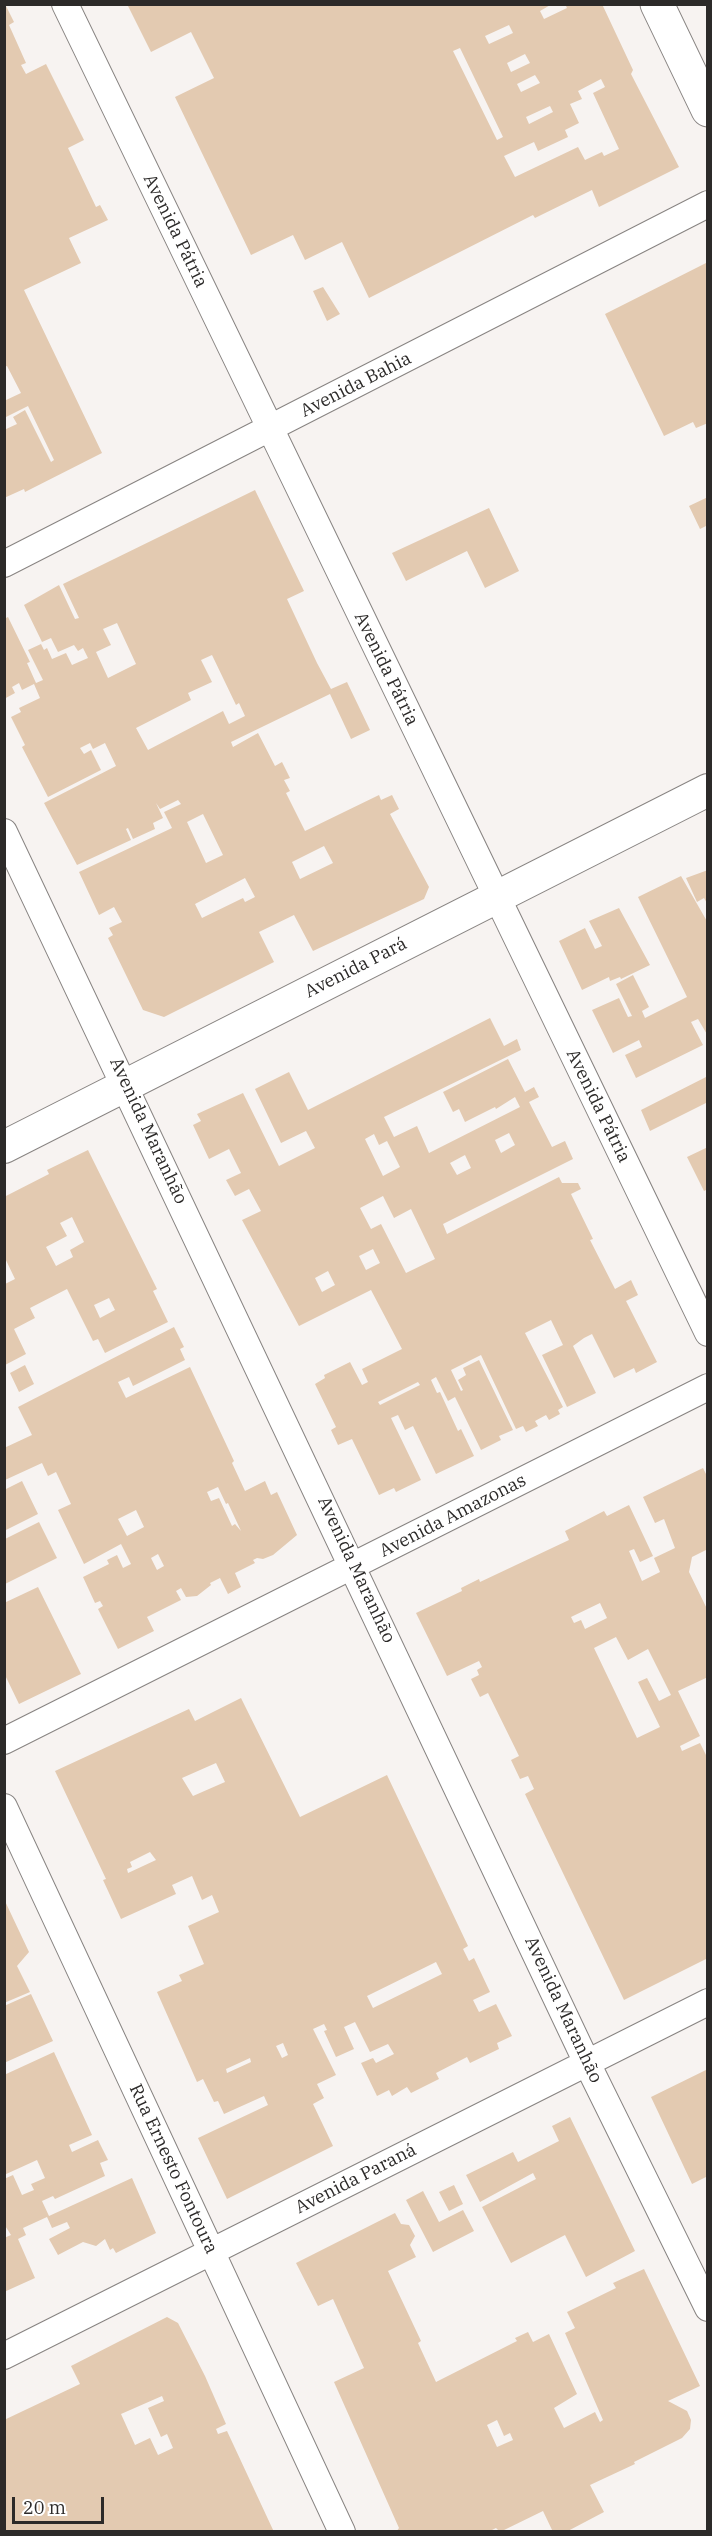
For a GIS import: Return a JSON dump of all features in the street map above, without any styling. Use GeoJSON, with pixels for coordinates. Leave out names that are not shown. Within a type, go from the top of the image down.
{"type":"FeatureCollection","features":[{"type":"Feature","properties":{"kind":"main road"},"geometry":{"type":"LineString","coordinates":[[657,4],[708,110]]}},
{"type":"Feature","properties":{"kind":"street","name":"Avenida Pátria"},"geometry":{"type":"LineString","coordinates":[[65,4],[708,1333]]}},
{"type":"Feature","properties":{"kind":"street","name":"Avenida Bahia"},"geometry":{"type":"LineString","coordinates":[[4,564],[708,204]]}},
{"type":"Feature","properties":{"kind":"street","name":"Avenida Pará"},"geometry":{"type":"LineString","coordinates":[[4,1147],[708,790]]}},
{"type":"Feature","properties":{"kind":"street","name":"Avenida Maranhão"},"geometry":{"type":"LineString","coordinates":[[4,832],[588,2063],[708,2308]]}},
{"type":"Feature","properties":{"kind":"street","name":"Avenida Amazonas"},"geometry":{"type":"LineString","coordinates":[[4,1741],[708,1387]]}},
{"type":"Feature","properties":{"kind":"street","name":"Rua Ernesto Fontoura"},"geometry":{"type":"LineString","coordinates":[[4,1807],[342,2532]]}},
{"type":"Feature","properties":{"kind":"street","name":"Avenida Paraná"},"geometry":{"type":"LineString","coordinates":[[4,2356],[708,2002]]}},
{"type":"Feature","properties":{"kind":"building"},"geometry":{"type":"Polygon","coordinates":[[[5,4],[14,22],[9,25],[26,63],[21,65],[26,74],[46,64],[84,140],[68,148],[96,207],[100,205],[108,220],[69,238],[81,263],[24,290],[102,453],[25,492],[24,489],[4,498],[4,430],[17,424],[13,417],[25,410],[51,462],[54,460],[28,406],[4,418],[4,401],[21,393],[7,366],[4,367],[5,4]]]}},
{"type":"Feature","properties":{"kind":"building"},"geometry":{"type":"Polygon","coordinates":[[[127,4],[552,4],[540,11],[544,19],[567,8],[565,4],[602,4],[633,70],[631,74],[679,167],[599,207],[592,190],[535,218],[533,215],[369,298],[342,242],[305,260],[293,235],[251,255],[175,97],[214,78],[191,32],[151,52],[127,4]],[[509,25],[485,36],[489,44],[513,33],[509,25]],[[460,48],[453,51],[497,140],[503,137],[460,48]],[[525,54],[507,63],[511,72],[530,63],[525,54]],[[535,75],[517,84],[521,92],[540,83],[535,75]],[[601,79],[578,91],[582,99],[570,104],[579,123],[565,130],[568,137],[538,151],[534,142],[504,156],[515,177],[578,147],[585,160],[602,152],[604,156],[619,149],[593,93],[605,87],[601,79]],[[550,106],[526,117],[529,124],[553,112],[550,106]]]}},
{"type":"Feature","properties":{"kind":"building"},"geometry":{"type":"Polygon","coordinates":[[[708,262],[708,423],[696,428],[693,422],[664,436],[605,314],[708,262]]]}},
{"type":"Feature","properties":{"kind":"building"},"geometry":{"type":"Polygon","coordinates":[[[323,287],[340,314],[327,321],[313,291],[323,287]]]}},
{"type":"Feature","properties":{"kind":"building"},"geometry":{"type":"Polygon","coordinates":[[[255,490],[304,591],[287,599],[317,663],[331,689],[347,682],[370,730],[351,739],[330,694],[231,742],[233,747],[258,733],[275,766],[282,762],[290,778],[284,780],[290,791],[286,793],[305,831],[379,795],[381,800],[392,795],[399,809],[390,814],[429,887],[424,899],[313,951],[294,915],[259,932],[274,962],[164,1017],[143,1010],[108,938],[113,935],[109,928],[122,922],[114,907],[99,915],[79,872],[172,828],[164,812],[181,804],[178,800],[160,809],[156,803],[163,818],[153,823],[155,829],[133,839],[128,828],[126,829],[131,840],[77,865],[44,803],[116,766],[105,743],[93,749],[90,743],[80,748],[84,754],[91,750],[101,770],[48,797],[22,747],[25,745],[11,717],[21,712],[19,708],[40,698],[34,684],[22,690],[19,683],[12,687],[15,693],[4,699],[4,619],[8,617],[30,662],[27,663],[36,683],[43,680],[28,650],[41,644],[44,650],[47,648],[52,659],[66,653],[72,665],[88,658],[83,648],[78,651],[74,645],[58,652],[51,638],[42,642],[24,605],[59,585],[75,619],[79,618],[63,584],[255,490]],[[117,623],[103,629],[111,645],[96,652],[108,678],[136,664],[117,623]],[[212,655],[201,660],[212,682],[188,693],[191,700],[136,728],[148,750],[223,711],[229,724],[245,716],[239,703],[236,705],[212,655]],[[203,814],[187,822],[206,863],[223,855],[203,814]],[[324,846],[292,862],[300,879],[333,863],[324,846]],[[245,878],[195,904],[202,918],[243,898],[245,902],[255,897],[245,878]]]}},
{"type":"Feature","properties":{"kind":"building"},"geometry":{"type":"Polygon","coordinates":[[[708,497],[708,525],[700,529],[689,506],[708,497]]]}},
{"type":"Feature","properties":{"kind":"building"},"geometry":{"type":"Polygon","coordinates":[[[489,508],[519,571],[485,588],[467,551],[406,581],[392,553],[489,508]]]}},
{"type":"Feature","properties":{"kind":"building"},"geometry":{"type":"Polygon","coordinates":[[[708,870],[708,905],[704,898],[697,902],[686,878],[708,870]]]}},
{"type":"Feature","properties":{"kind":"building"},"geometry":{"type":"Polygon","coordinates":[[[681,876],[708,923],[708,1036],[698,1019],[691,1022],[703,1045],[636,1078],[625,1055],[642,1047],[639,1040],[613,1053],[592,1010],[619,998],[628,1017],[632,1016],[616,984],[633,975],[649,1007],[642,1011],[645,1018],[687,997],[638,897],[681,876]]]}},
{"type":"Feature","properties":{"kind":"building"},"geometry":{"type":"Polygon","coordinates":[[[619,908],[650,965],[621,979],[620,977],[610,981],[609,977],[582,990],[559,941],[585,928],[595,949],[602,946],[589,921],[619,908]]]}},
{"type":"Feature","properties":{"kind":"building"},"geometry":{"type":"Polygon","coordinates":[[[490,1018],[504,1046],[517,1039],[521,1050],[384,1117],[394,1137],[417,1126],[429,1153],[520,1107],[515,1097],[496,1109],[495,1107],[465,1122],[459,1109],[453,1112],[443,1092],[508,1059],[525,1092],[534,1087],[539,1097],[529,1102],[552,1147],[565,1141],[573,1159],[443,1224],[447,1234],[559,1177],[562,1183],[578,1183],[581,1189],[571,1194],[593,1239],[590,1240],[615,1289],[631,1280],[638,1295],[626,1301],[657,1362],[636,1373],[634,1368],[614,1378],[592,1334],[584,1338],[573,1346],[596,1393],[567,1407],[542,1355],[563,1345],[551,1320],[525,1333],[563,1407],[558,1410],[560,1414],[549,1420],[546,1415],[535,1421],[538,1426],[526,1432],[523,1426],[516,1429],[481,1355],[451,1370],[461,1391],[463,1390],[458,1380],[466,1375],[463,1368],[479,1360],[513,1430],[499,1436],[501,1440],[481,1450],[455,1397],[448,1401],[436,1377],[431,1380],[437,1393],[440,1392],[458,1431],[461,1429],[474,1456],[436,1474],[413,1426],[405,1430],[398,1415],[391,1418],[421,1480],[396,1492],[394,1488],[379,1495],[352,1439],[338,1445],[331,1430],[336,1427],[315,1384],[325,1378],[324,1375],[350,1362],[362,1385],[368,1382],[362,1369],[402,1349],[371,1290],[299,1326],[242,1220],[261,1211],[249,1189],[235,1196],[226,1180],[241,1173],[229,1149],[209,1159],[193,1125],[201,1121],[197,1114],[243,1093],[279,1166],[315,1148],[306,1131],[281,1143],[255,1089],[289,1072],[308,1110],[490,1018]],[[509,1133],[495,1140],[501,1153],[515,1145],[509,1133]],[[374,1134],[365,1139],[383,1176],[400,1167],[387,1141],[379,1145],[374,1134]],[[465,1155],[450,1163],[457,1175],[471,1168],[465,1155]],[[383,1196],[360,1208],[371,1229],[381,1224],[406,1273],[435,1259],[411,1209],[394,1218],[383,1196]],[[373,1249],[359,1256],[366,1270],[380,1263],[373,1249]],[[328,1271],[315,1278],[322,1292],[335,1285],[328,1271]],[[418,1382],[378,1402],[380,1405],[420,1385],[418,1382]]]}},
{"type":"Feature","properties":{"kind":"building"},"geometry":{"type":"Polygon","coordinates":[[[708,1076],[708,1102],[650,1131],[641,1110],[708,1076]]]}},
{"type":"Feature","properties":{"kind":"building"},"geometry":{"type":"Polygon","coordinates":[[[708,1147],[708,1189],[704,1191],[687,1157],[708,1147]]]}},
{"type":"Feature","properties":{"kind":"building"},"geometry":{"type":"Polygon","coordinates":[[[88,1150],[157,1289],[153,1291],[168,1322],[105,1353],[98,1339],[93,1341],[67,1289],[30,1308],[35,1318],[14,1329],[26,1354],[5,1365],[5,1284],[15,1279],[4,1256],[4,1197],[49,1174],[47,1170],[88,1150]],[[72,1217],[60,1223],[67,1236],[46,1247],[56,1266],[73,1257],[70,1250],[84,1242],[72,1217]],[[109,1298],[94,1305],[100,1318],[115,1310],[109,1298]]]}},
{"type":"Feature","properties":{"kind":"building"},"geometry":{"type":"Polygon","coordinates":[[[174,1327],[184,1347],[180,1349],[185,1360],[133,1386],[129,1377],[118,1382],[126,1398],[190,1367],[234,1461],[232,1463],[245,1491],[265,1481],[271,1495],[277,1492],[297,1535],[273,1555],[263,1559],[257,1558],[253,1560],[255,1563],[235,1573],[241,1587],[228,1594],[220,1578],[210,1583],[211,1585],[197,1596],[186,1597],[181,1588],[176,1591],[181,1600],[147,1617],[154,1631],[118,1649],[98,1609],[103,1606],[100,1601],[95,1603],[83,1577],[109,1564],[107,1560],[117,1555],[123,1568],[131,1564],[121,1544],[84,1564],[58,1510],[71,1504],[56,1472],[48,1476],[42,1463],[5,1480],[4,1448],[32,1435],[18,1407],[174,1327]],[[218,1487],[207,1492],[211,1501],[219,1498],[232,1526],[235,1524],[241,1531],[228,1503],[226,1504],[218,1487]],[[136,1510],[118,1519],[127,1536],[144,1527],[136,1510]],[[158,1554],[151,1558],[157,1570],[164,1566],[158,1554]]]}},
{"type":"Feature","properties":{"kind":"building"},"geometry":{"type":"Polygon","coordinates":[[[25,1365],[34,1384],[19,1392],[10,1373],[25,1365]]]}},
{"type":"Feature","properties":{"kind":"building"},"geometry":{"type":"Polygon","coordinates":[[[703,1468],[708,1478],[708,1549],[692,1557],[689,1572],[708,1611],[708,1677],[678,1691],[700,1736],[680,1746],[682,1751],[700,1743],[708,1759],[708,1958],[624,2000],[525,1794],[534,1789],[528,1776],[520,1779],[511,1760],[519,1756],[488,1693],[480,1697],[471,1679],[479,1675],[477,1670],[482,1667],[479,1661],[447,1676],[416,1613],[462,1591],[461,1588],[479,1579],[480,1582],[569,1540],[565,1531],[604,1511],[607,1516],[629,1505],[653,1556],[640,1562],[634,1549],[629,1551],[642,1581],[660,1572],[654,1558],[675,1548],[664,1519],[655,1523],[643,1497],[703,1468]],[[600,1603],[571,1617],[574,1623],[581,1620],[585,1629],[607,1618],[600,1603]],[[616,1637],[594,1648],[637,1738],[660,1727],[638,1682],[647,1678],[659,1701],[671,1695],[648,1649],[628,1660],[616,1637]]]}},
{"type":"Feature","properties":{"kind":"building"},"geometry":{"type":"Polygon","coordinates":[[[22,1481],[38,1514],[4,1531],[4,1490],[22,1481]]]}},
{"type":"Feature","properties":{"kind":"building"},"geometry":{"type":"Polygon","coordinates":[[[39,1522],[57,1558],[5,1584],[5,1539],[39,1522]]]}},
{"type":"Feature","properties":{"kind":"building"},"geometry":{"type":"Polygon","coordinates":[[[38,1587],[81,1674],[19,1704],[4,1673],[4,1603],[38,1587]]]}},
{"type":"Feature","properties":{"kind":"building"},"geometry":{"type":"Polygon","coordinates":[[[241,1698],[300,1817],[387,1775],[468,1946],[463,1949],[469,1961],[474,1958],[490,1992],[473,2000],[479,2012],[496,2004],[512,2036],[497,2043],[499,2049],[470,2063],[467,2057],[436,2073],[439,2079],[411,2093],[407,2087],[392,2096],[389,2090],[377,2096],[361,2063],[373,2058],[376,2063],[394,2054],[388,2044],[370,2052],[355,2022],[344,2027],[354,2049],[336,2057],[324,2031],[327,2030],[324,2024],[313,2029],[336,2075],[317,2084],[324,2098],[313,2104],[333,2146],[227,2199],[198,2138],[268,2105],[264,2096],[224,2114],[218,2101],[214,2102],[203,2079],[197,2082],[157,1992],[182,1981],[179,1975],[204,1964],[188,1926],[219,1912],[212,1895],[202,1900],[192,1876],[172,1885],[176,1894],[121,1919],[103,1880],[106,1879],[55,1771],[189,1709],[195,1721],[241,1698]],[[216,1763],[182,1778],[193,1796],[225,1782],[216,1763]],[[150,1852],[130,1862],[132,1867],[127,1869],[128,1873],[156,1860],[150,1852]],[[436,1962],[367,1996],[373,2008],[442,1974],[436,1962]],[[283,2043],[276,2046],[282,2058],[288,2055],[283,2043]],[[250,2058],[226,2069],[227,2073],[251,2062],[250,2058]]]}},
{"type":"Feature","properties":{"kind":"building"},"geometry":{"type":"Polygon","coordinates":[[[4,1899],[29,1952],[17,1966],[30,1992],[4,2003],[4,1899]]]}},
{"type":"Feature","properties":{"kind":"building"},"geometry":{"type":"Polygon","coordinates":[[[31,1994],[53,2041],[4,2063],[4,2006],[31,1994]]]}},
{"type":"Feature","properties":{"kind":"building"},"geometry":{"type":"Polygon","coordinates":[[[54,2052],[92,2135],[69,2145],[72,2152],[98,2140],[108,2160],[100,2163],[105,2176],[55,2199],[53,2196],[42,2201],[49,2216],[132,2178],[156,2233],[116,2253],[113,2248],[110,2250],[105,2239],[96,2246],[83,2242],[58,2255],[49,2239],[70,2228],[67,2222],[52,2228],[47,2217],[23,2228],[26,2235],[18,2239],[35,2278],[4,2292],[4,2238],[11,2235],[4,2224],[4,2179],[13,2175],[22,2195],[34,2190],[31,2184],[45,2178],[37,2160],[4,2175],[4,2075],[54,2052]]]}},
{"type":"Feature","properties":{"kind":"building"},"geometry":{"type":"Polygon","coordinates":[[[708,2069],[708,2176],[692,2184],[651,2097],[708,2069]]]}},
{"type":"Feature","properties":{"kind":"building"},"geometry":{"type":"Polygon","coordinates":[[[570,2117],[635,2251],[586,2277],[565,2235],[511,2263],[482,2207],[536,2179],[533,2173],[480,2202],[466,2175],[513,2152],[518,2162],[559,2141],[552,2126],[570,2117]]]}},
{"type":"Feature","properties":{"kind":"building"},"geometry":{"type":"Polygon","coordinates":[[[454,2185],[463,2204],[449,2211],[439,2192],[454,2185]]]}},
{"type":"Feature","properties":{"kind":"building"},"geometry":{"type":"Polygon","coordinates":[[[423,2191],[439,2222],[463,2210],[474,2231],[433,2252],[406,2200],[423,2191]]]}},
{"type":"Feature","properties":{"kind":"building"},"geometry":{"type":"Polygon","coordinates":[[[395,2213],[401,2224],[409,2225],[415,2236],[410,2245],[416,2257],[388,2271],[421,2341],[418,2343],[436,2382],[517,2341],[515,2338],[528,2332],[533,2342],[549,2334],[577,2394],[554,2408],[564,2428],[595,2412],[600,2422],[603,2420],[565,2333],[575,2328],[567,2312],[616,2288],[613,2283],[644,2269],[700,2386],[668,2401],[687,2411],[691,2420],[690,2429],[682,2438],[590,2485],[604,2512],[566,2532],[553,2532],[543,2511],[500,2532],[496,2528],[488,2532],[396,2532],[399,2528],[334,2382],[364,2368],[333,2299],[318,2306],[296,2263],[395,2213]],[[497,2420],[487,2425],[497,2447],[513,2440],[510,2433],[504,2436],[497,2420]]]}},
{"type":"Feature","properties":{"kind":"building"},"geometry":{"type":"Polygon","coordinates":[[[167,2317],[178,2323],[226,2424],[216,2429],[218,2434],[227,2431],[274,2532],[4,2532],[4,2420],[80,2384],[71,2366],[167,2317]],[[162,2396],[121,2414],[135,2445],[150,2438],[158,2455],[173,2448],[167,2434],[161,2437],[148,2408],[164,2401],[162,2396]]]}}]}
